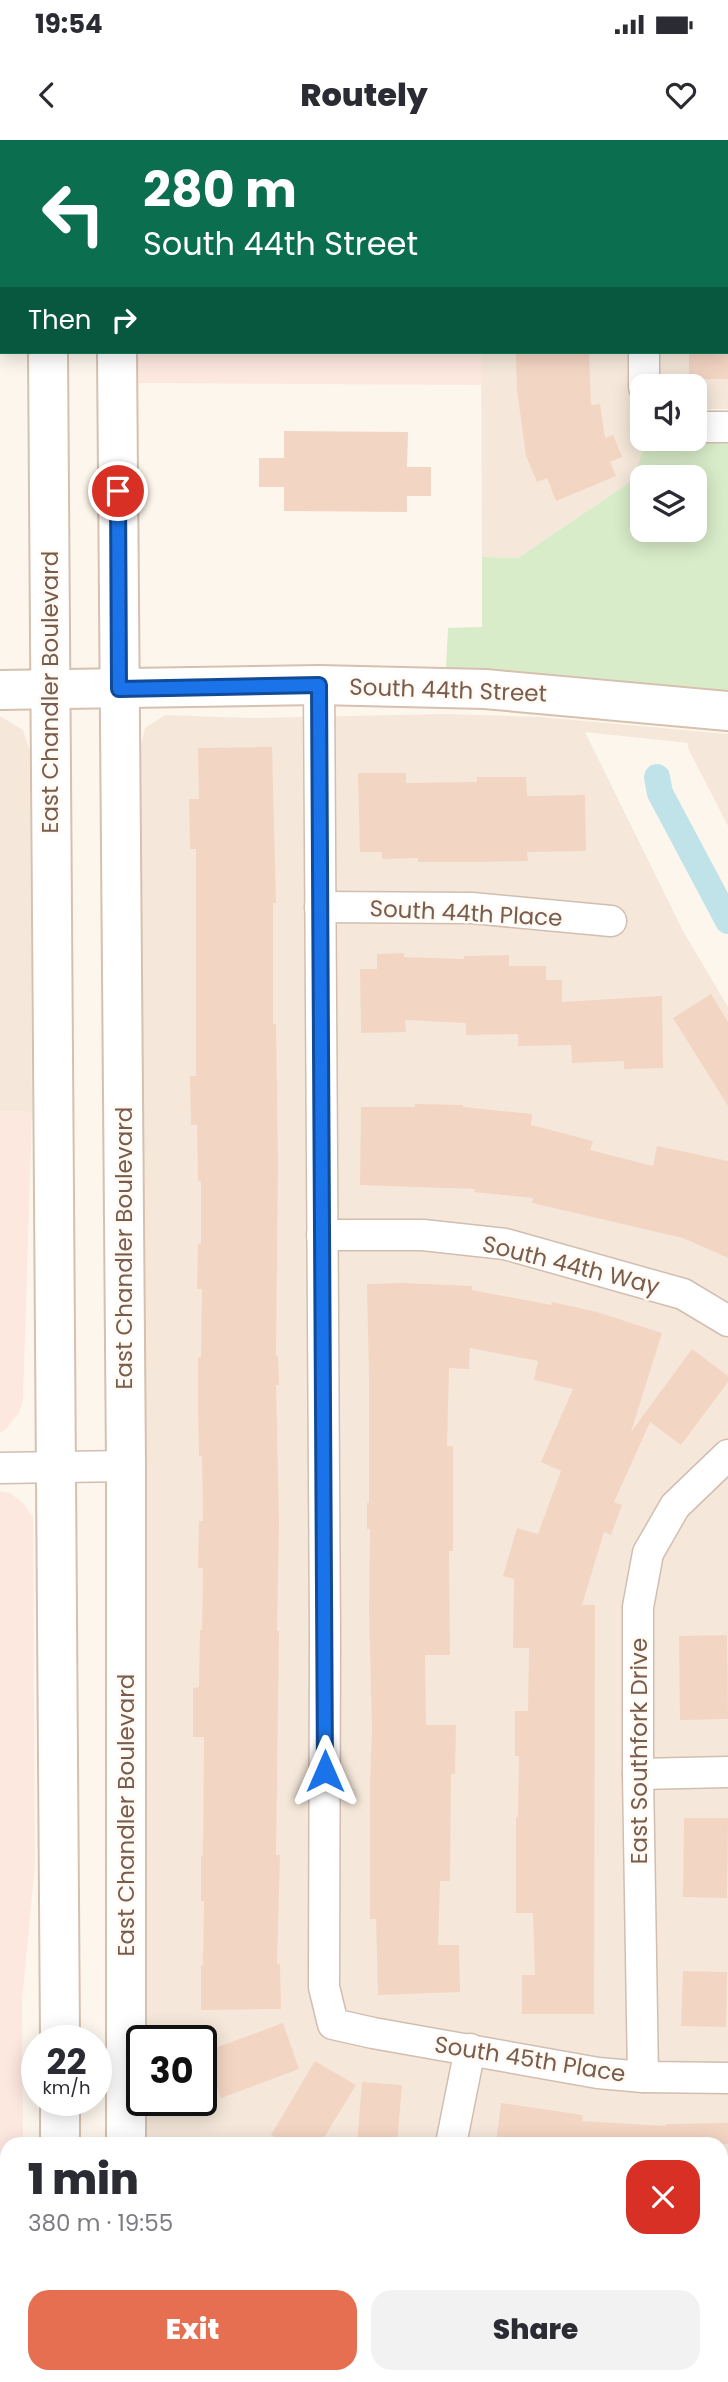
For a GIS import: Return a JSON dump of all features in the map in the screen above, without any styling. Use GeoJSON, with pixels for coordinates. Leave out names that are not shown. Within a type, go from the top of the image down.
{"type":"FeatureCollection","features":[{"type":"Feature","properties":{"kind":"main road","name":"East Chandler Boulevard"},"geometry":{"type":"LineString","coordinates":[[48,354],[60,2025]]}},
{"type":"Feature","properties":{"kind":"main road","name":"East Chandler Boulevard"},"geometry":{"type":"LineString","coordinates":[[117,354],[126,1466],[126,2137]]}},
{"type":"Feature","properties":{"kind":"main road","name":"South 44th Street"},"geometry":{"type":"LineString","coordinates":[[0,690],[319,685],[485,689],[728,711]]}},
{"type":"Feature","properties":{"kind":"main road"},"geometry":{"type":"LineString","coordinates":[[672,705],[728,692]]}},
{"type":"Feature","properties":{"kind":"main road"},"geometry":{"type":"LineString","coordinates":[[60,2116],[60,2137]]}},
{"type":"Feature","properties":{"kind":"street"},"geometry":{"type":"LineString","coordinates":[[644,354],[644,374]]}},
{"type":"Feature","properties":{"kind":"street"},"geometry":{"type":"LineString","coordinates":[[707,427],[728,427]]}},
{"type":"Feature","properties":{"kind":"street"},"geometry":{"type":"LineString","coordinates":[[319,685],[322,1235]]}},
{"type":"Feature","properties":{"kind":"street","name":"South 44th Place"},"geometry":{"type":"LineString","coordinates":[[320,907],[472,908],[611,921]]}},
{"type":"Feature","properties":{"kind":"street","name":"South 44th Way"},"geometry":{"type":"LineString","coordinates":[[322,1235],[423,1235],[505,1244],[683,1294],[728,1321]]}},
{"type":"Feature","properties":{"kind":"street","name":"South 45th Place"},"geometry":{"type":"LineString","coordinates":[[322,1235],[324,1987],[333,2024],[598,2073],[643,2077],[728,2078]]}},
{"type":"Feature","properties":{"kind":"street","name":"East Southfork Drive"},"geometry":{"type":"LineString","coordinates":[[643,2077],[638,1607],[648,1553],[675,1506],[728,1455]]}},
{"type":"Feature","properties":{"kind":"street"},"geometry":{"type":"LineString","coordinates":[[0,1468],[126,1466]]}},
{"type":"Feature","properties":{"kind":"street"},"geometry":{"type":"LineString","coordinates":[[638,1774],[728,1772]]}},
{"type":"Feature","properties":{"kind":"street"},"geometry":{"type":"LineString","coordinates":[[452,2137],[470,2049]]}},
{"type":"Feature","properties":{"kind":"shaded area"},"geometry":{"type":"Polygon","coordinates":[[[137,354],[481,354],[481,385],[138,383],[137,354]]]}},
{"type":"Feature","properties":{"kind":"shaded area"},"geometry":{"type":"Polygon","coordinates":[[[481,354],[728,354],[728,409],[707,409],[707,374],[630,374],[630,451],[646,451],[640,465],[630,465],[630,482],[518,558],[482,557],[481,354]]]}},
{"type":"Feature","properties":{"kind":"shaded area"},"geometry":{"type":"Polygon","coordinates":[[[446,714],[541,717],[728,734],[728,826],[688,748],[688,743],[585,732],[683,931],[728,1007],[728,2137],[146,2137],[146,2116],[217,2116],[217,2025],[146,2025],[140,749],[145,728],[165,715],[249,718],[446,714]]]}},
{"type":"Feature","properties":{"kind":"shaded area"},"geometry":{"type":"Polygon","coordinates":[[[0,716],[23,730],[30,752],[32,1112],[0,1111],[0,716]]]}},
{"type":"Feature","properties":{"kind":"shaded area"},"geometry":{"type":"Polygon","coordinates":[[[0,1111],[32,1112],[23,1400],[19,1413],[0,1433],[0,1111]]]}},
{"type":"Feature","properties":{"kind":"shaded area"},"geometry":{"type":"Polygon","coordinates":[[[0,1491],[10,1493],[24,1504],[33,1518],[35,1866],[22,2000],[23,2137],[0,2137],[0,1491]]]}},
{"type":"Feature","properties":{"kind":"green space"},"geometry":{"type":"Polygon","coordinates":[[[728,427],[728,711],[445,688],[448,628],[482,627],[482,557],[518,558],[630,482],[630,542],[707,542],[707,465],[638,465],[643,451],[707,451],[707,435],[728,427]]]}},
{"type":"Feature","properties":{"kind":"building"},"geometry":{"type":"Polygon","coordinates":[[[516,354],[589,354],[591,405],[600,404],[605,438],[613,435],[622,457],[610,462],[616,476],[556,501],[547,478],[537,482],[526,456],[517,390],[516,354]]]}},
{"type":"Feature","properties":{"kind":"building"},"geometry":{"type":"Polygon","coordinates":[[[689,354],[728,354],[728,379],[707,379],[707,374],[689,374],[689,354]]]}},
{"type":"Feature","properties":{"kind":"building"},"geometry":{"type":"Polygon","coordinates":[[[284,431],[408,432],[407,467],[431,467],[431,496],[407,496],[407,512],[284,511],[284,487],[259,487],[259,458],[284,458],[284,431]]]}},
{"type":"Feature","properties":{"kind":"building"},"geometry":{"type":"Polygon","coordinates":[[[272,747],[276,903],[273,903],[273,1024],[276,1024],[278,1162],[276,1356],[279,1385],[276,1385],[279,1631],[276,1855],[280,1855],[277,1964],[280,1964],[281,2009],[201,2010],[204,1737],[193,1737],[193,1688],[199,1687],[203,1568],[198,1568],[199,1521],[203,1521],[198,1410],[202,1289],[197,1289],[198,1244],[201,1244],[201,1181],[198,1181],[197,1125],[191,1125],[190,1076],[196,1076],[196,849],[190,849],[189,799],[199,799],[198,748],[272,747]]]}},
{"type":"Feature","properties":{"kind":"building"},"geometry":{"type":"Polygon","coordinates":[[[358,773],[406,773],[406,783],[477,782],[477,777],[526,777],[527,796],[585,795],[586,851],[527,852],[528,861],[478,862],[418,862],[418,858],[382,859],[382,852],[360,852],[358,773]]]}},
{"type":"Feature","properties":{"kind":"building"},"geometry":{"type":"Polygon","coordinates":[[[404,953],[404,957],[464,959],[464,956],[509,955],[509,966],[546,966],[546,980],[562,980],[562,1002],[662,996],[663,1068],[624,1069],[624,1061],[572,1063],[571,1045],[518,1046],[518,1034],[466,1035],[466,1023],[405,1020],[406,1032],[361,1033],[360,969],[377,969],[377,954],[404,953]]]}},
{"type":"Feature","properties":{"kind":"building"},"geometry":{"type":"Polygon","coordinates":[[[711,994],[728,1022],[728,1106],[673,1018],[711,994]]]}},
{"type":"Feature","properties":{"kind":"building"},"geometry":{"type":"Polygon","coordinates":[[[415,1104],[463,1105],[532,1114],[531,1125],[593,1141],[590,1150],[653,1166],[657,1146],[728,1161],[728,1258],[683,1238],[532,1203],[533,1198],[474,1192],[475,1189],[360,1185],[361,1107],[415,1107],[415,1104]]]}},
{"type":"Feature","properties":{"kind":"building"},"geometry":{"type":"Polygon","coordinates":[[[367,1284],[472,1286],[472,1290],[597,1312],[662,1333],[631,1432],[692,1349],[728,1376],[728,1382],[681,1445],[650,1422],[614,1502],[622,1505],[611,1535],[604,1532],[582,1605],[595,1605],[594,2014],[522,2014],[522,1975],[535,1975],[533,1913],[516,1913],[519,1756],[515,1756],[515,1711],[528,1711],[529,1648],[513,1648],[514,1579],[503,1576],[517,1528],[538,1534],[561,1471],[541,1462],[573,1389],[534,1380],[538,1361],[470,1348],[469,1369],[449,1368],[447,1446],[453,1446],[453,1551],[449,1551],[450,1655],[425,1655],[426,1725],[456,1725],[455,1774],[451,1774],[450,1881],[440,1881],[438,1945],[459,1945],[460,1992],[378,1995],[376,1919],[370,1919],[372,1730],[370,1529],[367,1529],[367,1284]]]}},
{"type":"Feature","properties":{"kind":"building"},"geometry":{"type":"Polygon","coordinates":[[[727,1635],[728,1719],[680,1720],[679,1636],[727,1635]]]}},
{"type":"Feature","properties":{"kind":"building"},"geometry":{"type":"Polygon","coordinates":[[[684,1818],[728,1818],[727,1898],[683,1897],[684,1818]]]}},
{"type":"Feature","properties":{"kind":"building"},"geometry":{"type":"Polygon","coordinates":[[[683,1971],[727,1972],[726,2027],[681,2026],[683,1971]]]}},
{"type":"Feature","properties":{"kind":"building"},"geometry":{"type":"Polygon","coordinates":[[[283,2023],[299,2069],[221,2098],[217,2087],[217,2047],[283,2023]]]}},
{"type":"Feature","properties":{"kind":"building"},"geometry":{"type":"Polygon","coordinates":[[[315,2061],[356,2085],[324,2137],[271,2135],[315,2061]]]}},
{"type":"Feature","properties":{"kind":"building"},"geometry":{"type":"Polygon","coordinates":[[[362,2082],[402,2085],[398,2137],[358,2137],[362,2082]]]}},
{"type":"Feature","properties":{"kind":"building"},"geometry":{"type":"Polygon","coordinates":[[[501,2103],[583,2115],[582,2121],[666,2126],[728,2123],[728,2137],[497,2137],[501,2103]]]}},
{"type":"Feature","properties":{"kind":"waterway"},"geometry":{"type":"LineString","coordinates":[[657,777],[660,793],[728,921]]}},
{"type":"Feature","properties":{"kind":"route"},"geometry":{"type":"LineString","coordinates":[[118,491],[119,689],[319,685],[325,1771]]}}]}
